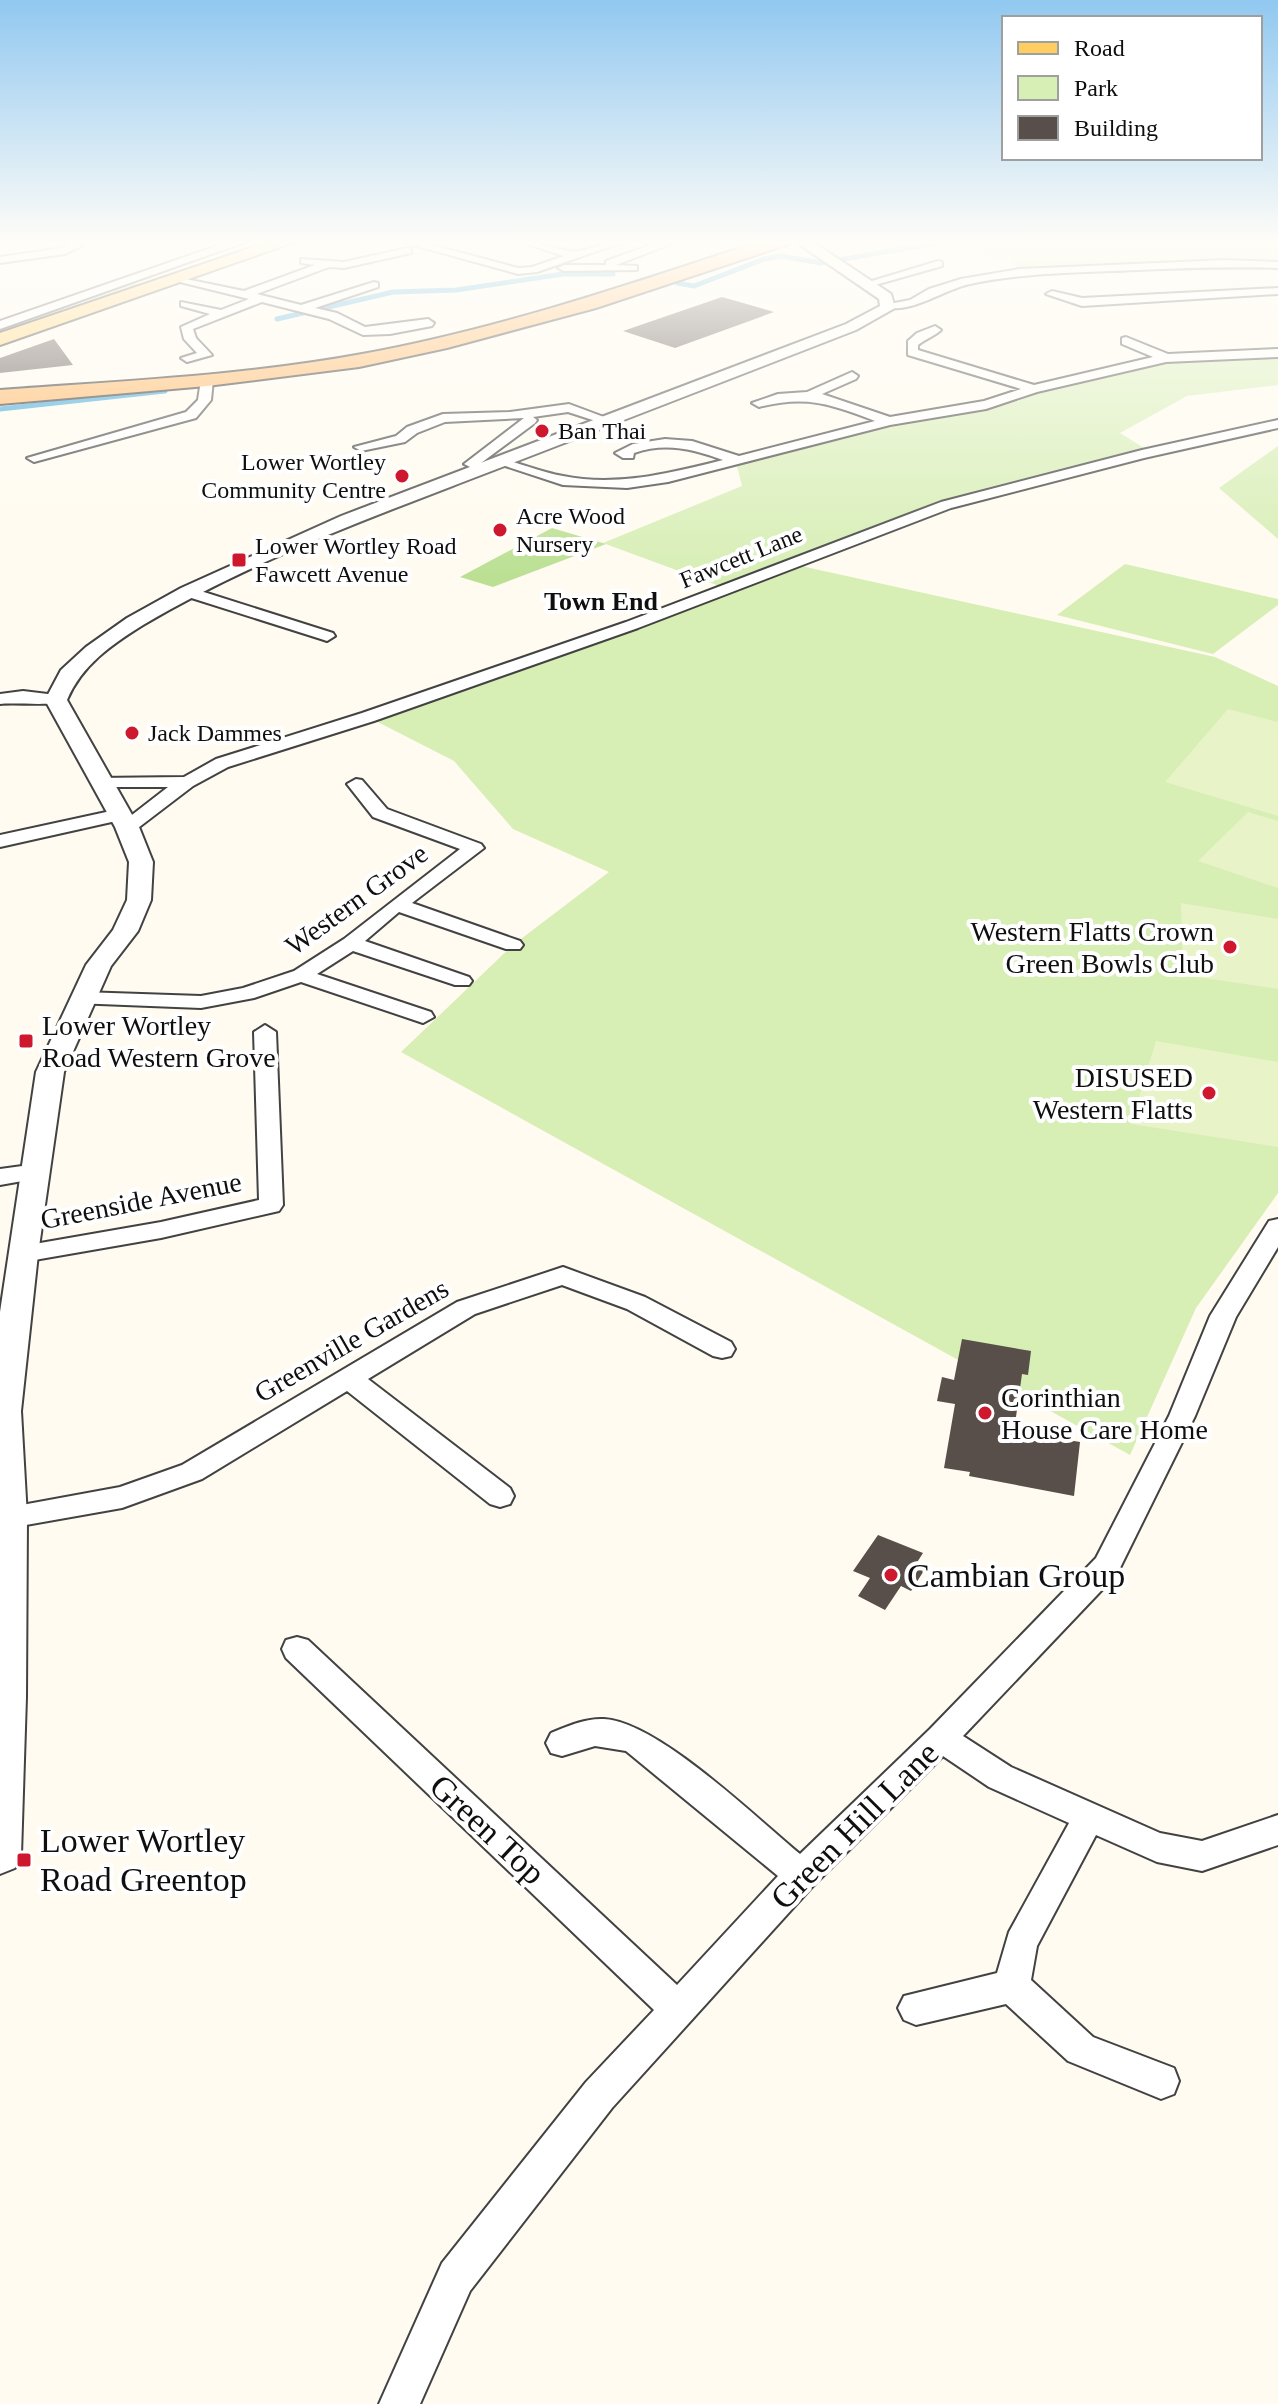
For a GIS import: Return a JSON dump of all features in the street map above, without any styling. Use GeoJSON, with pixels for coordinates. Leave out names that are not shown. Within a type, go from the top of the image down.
{"type":"FeatureCollection","features":[{"type":"Feature","properties":{"kind":"highway"},"geometry":{"type":"LineString","coordinates":[[0,388],[335,352]]}},
{"type":"Feature","properties":{"kind":"highway"},"geometry":{"type":"LineString","coordinates":[[0,397],[207,380],[359,361],[401,352]]}},
{"type":"Feature","properties":{"kind":"highway"},"geometry":{"type":"LineString","coordinates":[[74,381],[188,376],[207,380]]}},
{"type":"Feature","properties":{"kind":"street"},"geometry":{"type":"LineString","coordinates":[[187,358],[213,354],[210,352]]}},
{"type":"Feature","properties":{"kind":"street"},"geometry":{"type":"LineString","coordinates":[[56,700],[68,674],[93,651],[134,622],[188,592],[347,520],[784,352]]}},
{"type":"Feature","properties":{"kind":"street"},"geometry":{"type":"LineString","coordinates":[[913,352],[996,375],[1033,389]]}},
{"type":"Feature","properties":{"kind":"street"},"geometry":{"type":"LineString","coordinates":[[1152,352],[1166,358]]}},
{"type":"Feature","properties":{"kind":"street"},"geometry":{"type":"LineString","coordinates":[[530,420],[471,464],[598,485],[668,478],[889,421],[986,405],[1033,389],[1166,358],[1209,352]]}},
{"type":"Feature","properties":{"kind":"street"},"geometry":{"type":"LineString","coordinates":[[812,394],[852,376]]}},
{"type":"Feature","properties":{"kind":"street"},"geometry":{"type":"LineString","coordinates":[[34,458],[191,415],[202,408],[207,397],[207,380]]}},
{"type":"Feature","properties":{"kind":"street"},"geometry":{"type":"LineString","coordinates":[[759,403],[784,394],[812,394],[889,421]]}},
{"type":"Feature","properties":{"kind":"street"},"geometry":{"type":"LineString","coordinates":[[361,447],[405,442],[412,430],[443,418],[510,416],[569,408],[605,420]]}},
{"type":"Feature","properties":{"kind":"street","name":"Fawcett Lane"},"geometry":{"type":"LineString","coordinates":[[124,821],[222,763],[368,717],[632,625],[946,505],[1142,454],[1278,424]]}},
{"type":"Feature","properties":{"kind":"street"},"geometry":{"type":"LineString","coordinates":[[628,455],[622,453],[646,443],[671,441],[695,445],[735,459]]}},
{"type":"Feature","properties":{"kind":"street"},"geometry":{"type":"LineString","coordinates":[[188,592],[327,636]]}},
{"type":"Feature","properties":{"kind":"street"},"geometry":{"type":"LineString","coordinates":[[0,699],[23,696],[56,700]]}},
{"type":"Feature","properties":{"kind":"street"},"geometry":{"type":"LineString","coordinates":[[0,1855],[7,1697],[9,1517],[2,1448],[3,1400],[23,1254],[50,1072],[99,965],[125,931],[139,900],[141,862],[124,821],[56,700]]}},
{"type":"Feature","properties":{"kind":"street","name":"Fawcett Lane"},"geometry":{"type":"LineString","coordinates":[[101,782],[187,782]]}},
{"type":"Feature","properties":{"kind":"street","name":"Western Grove"},"geometry":{"type":"LineString","coordinates":[[82,998],[201,1002],[247,994],[301,975],[351,943],[474,848],[380,813],[356,784]]}},
{"type":"Feature","properties":{"kind":"street"},"geometry":{"type":"LineString","coordinates":[[0,841],[124,821]]}},
{"type":"Feature","properties":{"kind":"street"},"geometry":{"type":"LineString","coordinates":[[398,905],[513,945]]}},
{"type":"Feature","properties":{"kind":"street"},"geometry":{"type":"LineString","coordinates":[[351,943],[462,981]]}},
{"type":"Feature","properties":{"kind":"street"},"geometry":{"type":"LineString","coordinates":[[301,975],[423,1017]]}},
{"type":"Feature","properties":{"kind":"street","name":"Greenside Avenue"},"geometry":{"type":"LineString","coordinates":[[23,1254],[161,1230],[271,1205],[265,1032]]}},
{"type":"Feature","properties":{"kind":"street"},"geometry":{"type":"LineString","coordinates":[[0,1177],[37,1172]]}},
{"type":"Feature","properties":{"kind":"street","name":"Green Hill Lane"},"geometry":{"type":"LineString","coordinates":[[399,2404],[456,2277],[599,2095],[801,1875],[941,1738],[1107,1566],[1182,1416],[1223,1316],[1278,1227]]}},
{"type":"Feature","properties":{"kind":"street","name":"Greenville Gardens"},"geometry":{"type":"LineString","coordinates":[[9,1517],[122,1497],[192,1472],[466,1308],[563,1276],[636,1303],[722,1349]]}},
{"type":"Feature","properties":{"kind":"street"},"geometry":{"type":"LineString","coordinates":[[347,1377],[500,1496]]}},
{"type":"Feature","properties":{"kind":"street","name":"Green Top"},"geometry":{"type":"LineString","coordinates":[[297,1649],[678,2009]]}},
{"type":"Feature","properties":{"kind":"street"},"geometry":{"type":"LineString","coordinates":[[562,1743],[581,1733],[605,1731],[627,1736],[648,1748],[801,1875]]}},
{"type":"Feature","properties":{"kind":"street"},"geometry":{"type":"LineString","coordinates":[[941,1738],[1000,1777],[1157,1847],[1202,1856],[1278,1830]]}},
{"type":"Feature","properties":{"kind":"street"},"geometry":{"type":"LineString","coordinates":[[1012,1986],[1021,1943],[1090,1815]]}},
{"type":"Feature","properties":{"kind":"street"},"geometry":{"type":"LineString","coordinates":[[916,2008],[1012,1986]]}},
{"type":"Feature","properties":{"kind":"street"},"geometry":{"type":"LineString","coordinates":[[1012,1986],[1081,2049],[1161,2081]]}},
{"type":"Feature","properties":{"kind":"green space"},"geometry":{"type":"Polygon","coordinates":[[[1278,353],[1278,385],[1187,396],[1120,433],[1144,448],[946,505],[792,564],[1215,657],[1278,686],[1278,1193],[1196,1308],[1130,1455],[401,1052],[513,945],[609,872],[513,829],[454,761],[368,717],[725,588],[603,543],[742,486],[735,459],[889,421],[986,405],[1166,358],[1278,353]]]}},
{"type":"Feature","properties":{"kind":"green space"},"geometry":{"type":"Polygon","coordinates":[[[1278,446],[1278,539],[1219,488],[1278,446]]]}},
{"type":"Feature","properties":{"kind":"green space"},"geometry":{"type":"Polygon","coordinates":[[[552,528],[606,544],[493,587],[460,577],[552,528]]]}},
{"type":"Feature","properties":{"kind":"green space"},"geometry":{"type":"Polygon","coordinates":[[[1125,564],[1278,599],[1278,605],[1213,654],[1057,615],[1125,564]]]}},
{"type":"Feature","properties":{"kind":"green space"},"geometry":{"type":"Polygon","coordinates":[[[1228,709],[1278,722],[1278,816],[1165,782],[1228,709]]]}},
{"type":"Feature","properties":{"kind":"green space"},"geometry":{"type":"Polygon","coordinates":[[[1248,812],[1278,821],[1278,888],[1198,861],[1248,812]]]}},
{"type":"Feature","properties":{"kind":"green space","name":"Western Flatts Crown Green Bowls Club"},"geometry":{"type":"Polygon","coordinates":[[[1181,903],[1278,919],[1278,989],[1183,975],[1181,903]]]}},
{"type":"Feature","properties":{"kind":"green space","name":"DISUSED Western Flatts"},"geometry":{"type":"Polygon","coordinates":[[[1156,1041],[1278,1062],[1278,1147],[1131,1124],[1156,1041]]]}},
{"type":"Feature","properties":{"kind":"building"},"geometry":{"type":"Polygon","coordinates":[[[17,352],[64,352],[73,365],[0,373],[0,358],[17,352]]]}},
{"type":"Feature","properties":{"kind":"building","name":"Corinthian House Care Home"},"geometry":{"type":"Polygon","coordinates":[[[962,1339],[1031,1351],[1028,1375],[1022,1374],[1014,1431],[1080,1442],[1074,1496],[969,1476],[970,1472],[944,1468],[955,1404],[937,1401],[942,1377],[954,1380],[962,1339]]]}},
{"type":"Feature","properties":{"kind":"building","name":"Cambian Group"},"geometry":{"type":"Polygon","coordinates":[[[878,1535],[923,1553],[916,1564],[925,1569],[911,1591],[901,1586],[885,1610],[858,1596],[870,1578],[853,1571],[878,1535]]]}},
{"type":"Feature","properties":{"kind":"waterway"},"geometry":{"type":"LineString","coordinates":[[0,409],[165,391]]}},
{"type":"Feature","properties":{"kind":"place","name":"Ban Thai"},"geometry":{"type":"Point","coordinates":[542,431]}},
{"type":"Feature","properties":{"kind":"place","name":"Lower Wortley Community Centre"},"geometry":{"type":"Point","coordinates":[402,476]}},
{"type":"Feature","properties":{"kind":"place","name":"Acre Wood Nursery"},"geometry":{"type":"Point","coordinates":[500,530]}},
{"type":"Feature","properties":{"kind":"place","name":"Lower Wortley Road Fawcett Avenue"},"geometry":{"type":"Point","coordinates":[239,560]}},
{"type":"Feature","properties":{"kind":"place","name":"Jack Dammes"},"geometry":{"type":"Point","coordinates":[132,733]}},
{"type":"Feature","properties":{"kind":"place","name":"Western Flatts Crown Green Bowls Club"},"geometry":{"type":"Point","coordinates":[1230,947]}},
{"type":"Feature","properties":{"kind":"place","name":"Lower Wortley Road Western Grove"},"geometry":{"type":"Point","coordinates":[26,1041]}},
{"type":"Feature","properties":{"kind":"place","name":"DISUSED Western Flatts"},"geometry":{"type":"Point","coordinates":[1209,1093]}},
{"type":"Feature","properties":{"kind":"place","name":"Corinthian House Care Home"},"geometry":{"type":"Point","coordinates":[985,1413]}},
{"type":"Feature","properties":{"kind":"place","name":"Cambian Group"},"geometry":{"type":"Point","coordinates":[891,1575]}},
{"type":"Feature","properties":{"kind":"place","name":"Lower Wortley Road Greentop"},"geometry":{"type":"Point","coordinates":[24,1860]}},
{"type":"Feature","properties":{"kind":"district","name":"Town End"},"geometry":{"type":"Point","coordinates":[601,601]}}]}
